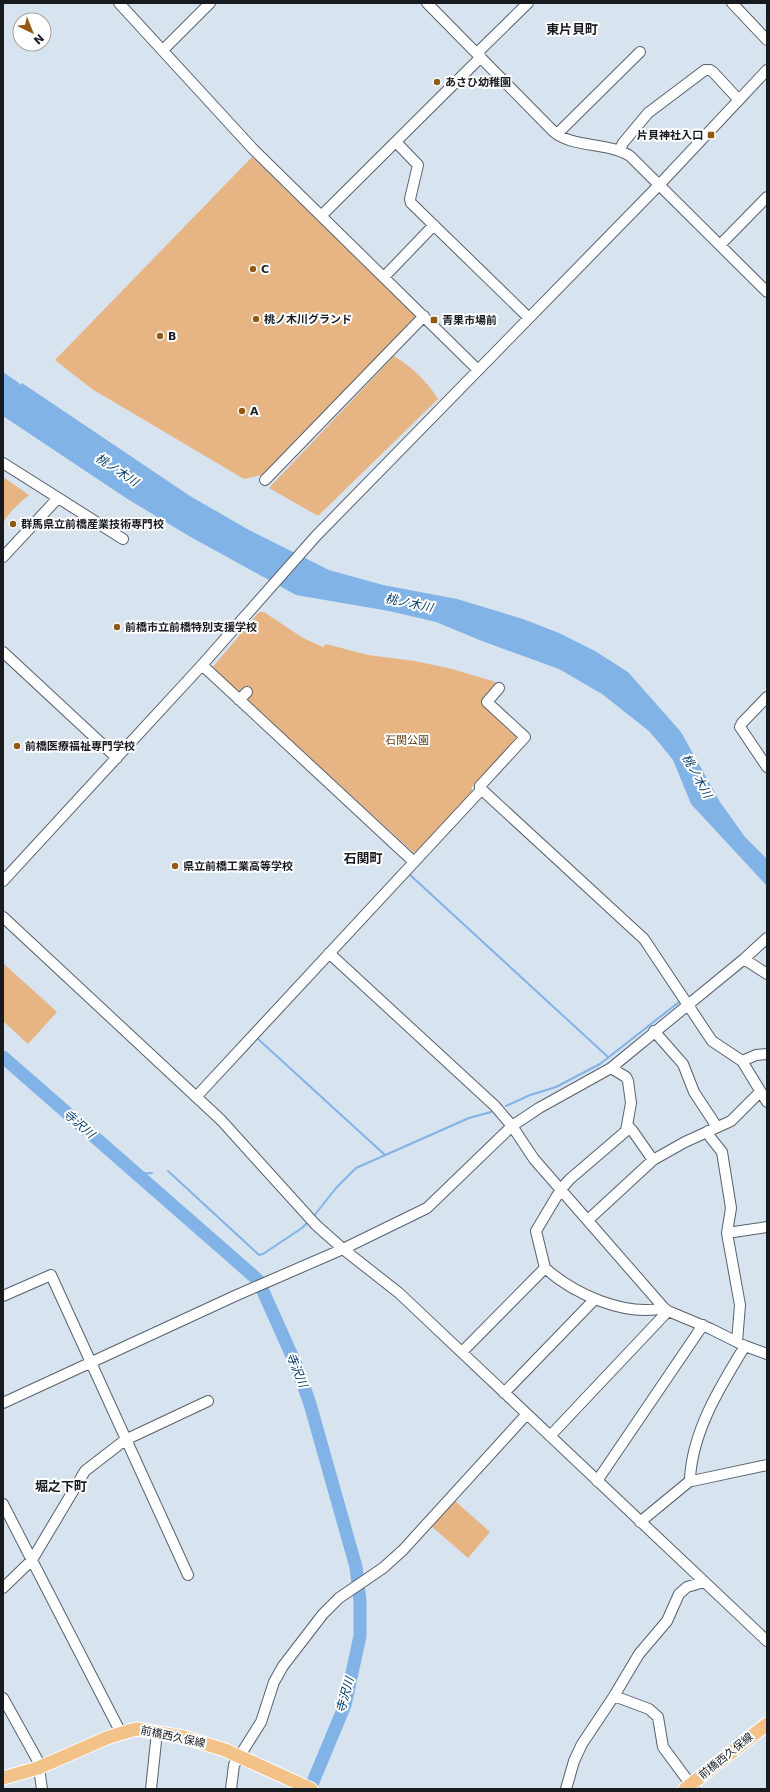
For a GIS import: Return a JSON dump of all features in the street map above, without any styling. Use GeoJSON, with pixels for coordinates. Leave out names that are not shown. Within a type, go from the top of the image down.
{"type":"FeatureCollection","features":[{"type":"Feature","properties":{"kind":"main road","name":"前橋西久保線"},"geometry":{"type":"LineString","coordinates":[[690,1788],[767,1724]]}},
{"type":"Feature","properties":{"kind":"main road","name":"前橋西久保線"},"geometry":{"type":"LineString","coordinates":[[3,1778],[38,1768],[121,1733],[136,1729],[189,1739],[240,1755],[311,1789]]}},
{"type":"Feature","properties":{"kind":"street"},"geometry":{"type":"LineString","coordinates":[[119,3],[253,149],[478,370]]}},
{"type":"Feature","properties":{"kind":"street"},"geometry":{"type":"LineString","coordinates":[[163,50],[210,3]]}},
{"type":"Feature","properties":{"kind":"street"},"geometry":{"type":"LineString","coordinates":[[427,3],[557,134],[564,138],[619,151],[630,156],[767,291]]}},
{"type":"Feature","properties":{"kind":"street"},"geometry":{"type":"LineString","coordinates":[[321,216],[396,142],[528,3]]}},
{"type":"Feature","properties":{"kind":"street"},"geometry":{"type":"LineString","coordinates":[[732,3],[767,40]]}},
{"type":"Feature","properties":{"kind":"street"},"geometry":{"type":"LineString","coordinates":[[557,134],[640,52]]}},
{"type":"Feature","properties":{"kind":"street"},"geometry":{"type":"LineString","coordinates":[[619,151],[623,143],[648,113],[708,69],[714,72],[739,100]]}},
{"type":"Feature","properties":{"kind":"street"},"geometry":{"type":"LineString","coordinates":[[3,881],[202,665],[311,542],[659,185],[767,70]]}},
{"type":"Feature","properties":{"kind":"street"},"geometry":{"type":"LineString","coordinates":[[396,142],[418,165],[410,201],[529,318]]}},
{"type":"Feature","properties":{"kind":"street"},"geometry":{"type":"LineString","coordinates":[[720,245],[767,197]]}},
{"type":"Feature","properties":{"kind":"street"},"geometry":{"type":"LineString","coordinates":[[384,276],[434,225]]}},
{"type":"Feature","properties":{"kind":"street"},"geometry":{"type":"LineString","coordinates":[[265,480],[424,316]]}},
{"type":"Feature","properties":{"kind":"street"},"geometry":{"type":"LineString","coordinates":[[3,463],[123,539]]}},
{"type":"Feature","properties":{"kind":"street"},"geometry":{"type":"LineString","coordinates":[[3,557],[58,498]]}},
{"type":"Feature","properties":{"kind":"street"},"geometry":{"type":"LineString","coordinates":[[3,652],[117,758]]}},
{"type":"Feature","properties":{"kind":"street"},"geometry":{"type":"LineString","coordinates":[[202,665],[414,862]]}},
{"type":"Feature","properties":{"kind":"street"},"geometry":{"type":"LineString","coordinates":[[196,1097],[481,790],[480,786],[525,737],[487,702],[499,688]]}},
{"type":"Feature","properties":{"kind":"street"},"geometry":{"type":"LineString","coordinates":[[239,700],[247,692]]}},
{"type":"Feature","properties":{"kind":"street"},"geometry":{"type":"LineString","coordinates":[[767,697],[740,727],[767,767]]}},
{"type":"Feature","properties":{"kind":"street"},"geometry":{"type":"LineString","coordinates":[[481,790],[644,939],[712,1041],[742,1061],[767,1102]]}},
{"type":"Feature","properties":{"kind":"street"},"geometry":{"type":"LineString","coordinates":[[3,917],[221,1120],[289,1196],[343,1249],[399,1293],[526,1415],[767,1641]]}},
{"type":"Feature","properties":{"kind":"street"},"geometry":{"type":"LineString","coordinates":[[3,1403],[241,1293],[343,1249],[427,1208],[512,1126],[539,1108],[611,1068],[654,1031],[744,959],[767,938]]}},
{"type":"Feature","properties":{"kind":"street"},"geometry":{"type":"LineString","coordinates":[[329,953],[495,1106],[512,1126],[534,1159],[666,1309]]}},
{"type":"Feature","properties":{"kind":"street"},"geometry":{"type":"LineString","coordinates":[[744,959],[767,974]]}},
{"type":"Feature","properties":{"kind":"street"},"geometry":{"type":"LineString","coordinates":[[654,1031],[683,1064],[694,1092],[713,1130],[710,1137],[722,1152],[731,1208],[727,1233],[740,1305],[741,1344],[717,1392],[691,1458],[691,1480]]}},
{"type":"Feature","properties":{"kind":"street"},"geometry":{"type":"LineString","coordinates":[[742,1061],[756,1055],[767,1054]]}},
{"type":"Feature","properties":{"kind":"street"},"geometry":{"type":"LineString","coordinates":[[611,1068],[623,1075],[628,1081],[631,1103],[628,1126],[626,1131],[570,1179],[561,1189],[536,1231],[545,1268],[574,1288],[595,1299],[631,1309],[666,1309],[741,1344],[767,1354]]}},
{"type":"Feature","properties":{"kind":"street"},"geometry":{"type":"LineString","coordinates":[[588,1220],[653,1160],[685,1142],[732,1121],[760,1092]]}},
{"type":"Feature","properties":{"kind":"street"},"geometry":{"type":"LineString","coordinates":[[628,1126],[653,1160]]}},
{"type":"Feature","properties":{"kind":"street"},"geometry":{"type":"LineString","coordinates":[[727,1233],[767,1227]]}},
{"type":"Feature","properties":{"kind":"street"},"geometry":{"type":"LineString","coordinates":[[462,1352],[545,1268]]}},
{"type":"Feature","properties":{"kind":"street"},"geometry":{"type":"LineString","coordinates":[[3,1296],[51,1275],[125,1440],[188,1575]]}},
{"type":"Feature","properties":{"kind":"street"},"geometry":{"type":"LineString","coordinates":[[504,1393],[595,1299]]}},
{"type":"Feature","properties":{"kind":"street"},"geometry":{"type":"LineString","coordinates":[[550,1436],[666,1309]]}},
{"type":"Feature","properties":{"kind":"street"},"geometry":{"type":"LineString","coordinates":[[597,1481],[703,1325]]}},
{"type":"Feature","properties":{"kind":"street"},"geometry":{"type":"LineString","coordinates":[[3,1588],[32,1560],[84,1471],[125,1440],[208,1401]]}},
{"type":"Feature","properties":{"kind":"street"},"geometry":{"type":"LineString","coordinates":[[231,1789],[234,1764],[261,1722],[269,1695],[278,1673],[323,1614],[339,1598],[383,1568],[403,1550],[526,1415]]}},
{"type":"Feature","properties":{"kind":"street"},"geometry":{"type":"LineString","coordinates":[[640,1522],[691,1480],[767,1465]]}},
{"type":"Feature","properties":{"kind":"street"},"geometry":{"type":"LineString","coordinates":[[3,1504],[121,1733]]}},
{"type":"Feature","properties":{"kind":"street"},"geometry":{"type":"LineString","coordinates":[[566,1789],[579,1749],[614,1696],[639,1654],[667,1621],[679,1594],[687,1587],[704,1582]]}},
{"type":"Feature","properties":{"kind":"street"},"geometry":{"type":"LineString","coordinates":[[614,1696],[649,1709],[658,1717],[663,1747],[690,1788]]}},
{"type":"Feature","properties":{"kind":"street"},"geometry":{"type":"LineString","coordinates":[[3,1698],[38,1761],[42,1789]]}},
{"type":"Feature","properties":{"kind":"street"},"geometry":{"type":"LineString","coordinates":[[151,1789],[157,1732]]}},
{"type":"Feature","properties":{"kind":"green space","name":"桃ノ木川グランド"},"geometry":{"type":"Polygon","coordinates":[[[252,157],[417,317],[270,473],[244,479],[92,389],[55,360],[252,157]]]}},
{"type":"Feature","properties":{"kind":"green space"},"geometry":{"type":"Polygon","coordinates":[[[394,356],[419,375],[438,399],[318,516],[269,488],[394,356]]]}},
{"type":"Feature","properties":{"kind":"green space"},"geometry":{"type":"Polygon","coordinates":[[[3,477],[29,495],[9,514],[3,527],[3,477]]]}},
{"type":"Feature","properties":{"kind":"green space","name":"石関公園"},"geometry":{"type":"Polygon","coordinates":[[[259,612],[264,612],[303,638],[323,647],[326,644],[368,655],[415,661],[452,669],[496,682],[481,700],[518,735],[518,738],[472,787],[472,792],[416,852],[413,852],[212,668],[259,612]]]}},
{"type":"Feature","properties":{"kind":"green space"},"geometry":{"type":"Polygon","coordinates":[[[3,963],[57,1012],[28,1044],[3,1021],[3,963]]]}},
{"type":"Feature","properties":{"kind":"green space"},"geometry":{"type":"Polygon","coordinates":[[[454,1500],[490,1532],[468,1558],[430,1525],[454,1500]]]}},
{"type":"Feature","properties":{"kind":"water","name":"桃ノ木川"},"geometry":{"type":"Polygon","coordinates":[[[3,372],[20,385],[22,383],[190,496],[249,530],[329,570],[383,585],[457,599],[523,619],[559,633],[595,651],[628,672],[681,732],[720,802],[745,837],[767,859],[767,886],[691,804],[673,760],[649,731],[602,694],[559,669],[482,641],[436,622],[389,611],[296,595],[189,536],[126,498],[3,416],[3,372]]]}},
{"type":"Feature","properties":{"kind":"waterway"},"geometry":{"type":"LineString","coordinates":[[409,874],[608,1057]]}},
{"type":"Feature","properties":{"kind":"waterway"},"geometry":{"type":"LineString","coordinates":[[506,1106],[530,1095],[556,1087],[600,1064],[679,1002]]}},
{"type":"Feature","properties":{"kind":"waterway"},"geometry":{"type":"LineString","coordinates":[[257,1038],[385,1155]]}},
{"type":"Feature","properties":{"kind":"waterway","name":"寺沢川"},"geometry":{"type":"LineString","coordinates":[[3,1057],[258,1280],[297,1367],[310,1404],[356,1567],[360,1601],[360,1636],[345,1705],[310,1789]]}},
{"type":"Feature","properties":{"kind":"waterway"},"geometry":{"type":"LineString","coordinates":[[313,1217],[336,1188],[356,1168],[469,1118],[491,1112]]}},
{"type":"Feature","properties":{"kind":"waterway"},"geometry":{"type":"LineString","coordinates":[[168,1171],[259,1255],[263,1254],[302,1228],[309,1221]]}},
{"type":"Feature","properties":{"kind":"waterway"},"geometry":{"type":"LineString","coordinates":[[136,1174],[152,1173]]}},
{"type":"Feature","properties":{"kind":"place","name":"あさひ幼稚園"},"geometry":{"type":"Point","coordinates":[437,82]}},
{"type":"Feature","properties":{"kind":"place","name":"片貝神社入口"},"geometry":{"type":"Point","coordinates":[711,135]}},
{"type":"Feature","properties":{"kind":"place","name":"C"},"geometry":{"type":"Point","coordinates":[253,269]}},
{"type":"Feature","properties":{"kind":"place","name":"桃ノ木川グランド"},"geometry":{"type":"Point","coordinates":[256,319]}},
{"type":"Feature","properties":{"kind":"place","name":"青果市場前"},"geometry":{"type":"Point","coordinates":[434,320]}},
{"type":"Feature","properties":{"kind":"place","name":"B"},"geometry":{"type":"Point","coordinates":[160,336]}},
{"type":"Feature","properties":{"kind":"place","name":"A"},"geometry":{"type":"Point","coordinates":[242,411]}},
{"type":"Feature","properties":{"kind":"place","name":"群馬県立前橋産業技術専門校"},"geometry":{"type":"Point","coordinates":[13,524]}},
{"type":"Feature","properties":{"kind":"place","name":"前橋市立前橋特別支援学校"},"geometry":{"type":"Point","coordinates":[117,627]}},
{"type":"Feature","properties":{"kind":"place","name":"前橋医療福祉専門学校"},"geometry":{"type":"Point","coordinates":[17,746]}},
{"type":"Feature","properties":{"kind":"place","name":"県立前橋工業高等学校"},"geometry":{"type":"Point","coordinates":[175,866]}},
{"type":"Feature","properties":{"kind":"district","name":"東片貝町"},"geometry":{"type":"Point","coordinates":[572,29]}},
{"type":"Feature","properties":{"kind":"district","name":"石関町"},"geometry":{"type":"Point","coordinates":[363,858]}},
{"type":"Feature","properties":{"kind":"district","name":"堀之下町"},"geometry":{"type":"Point","coordinates":[61,1486]}}]}
